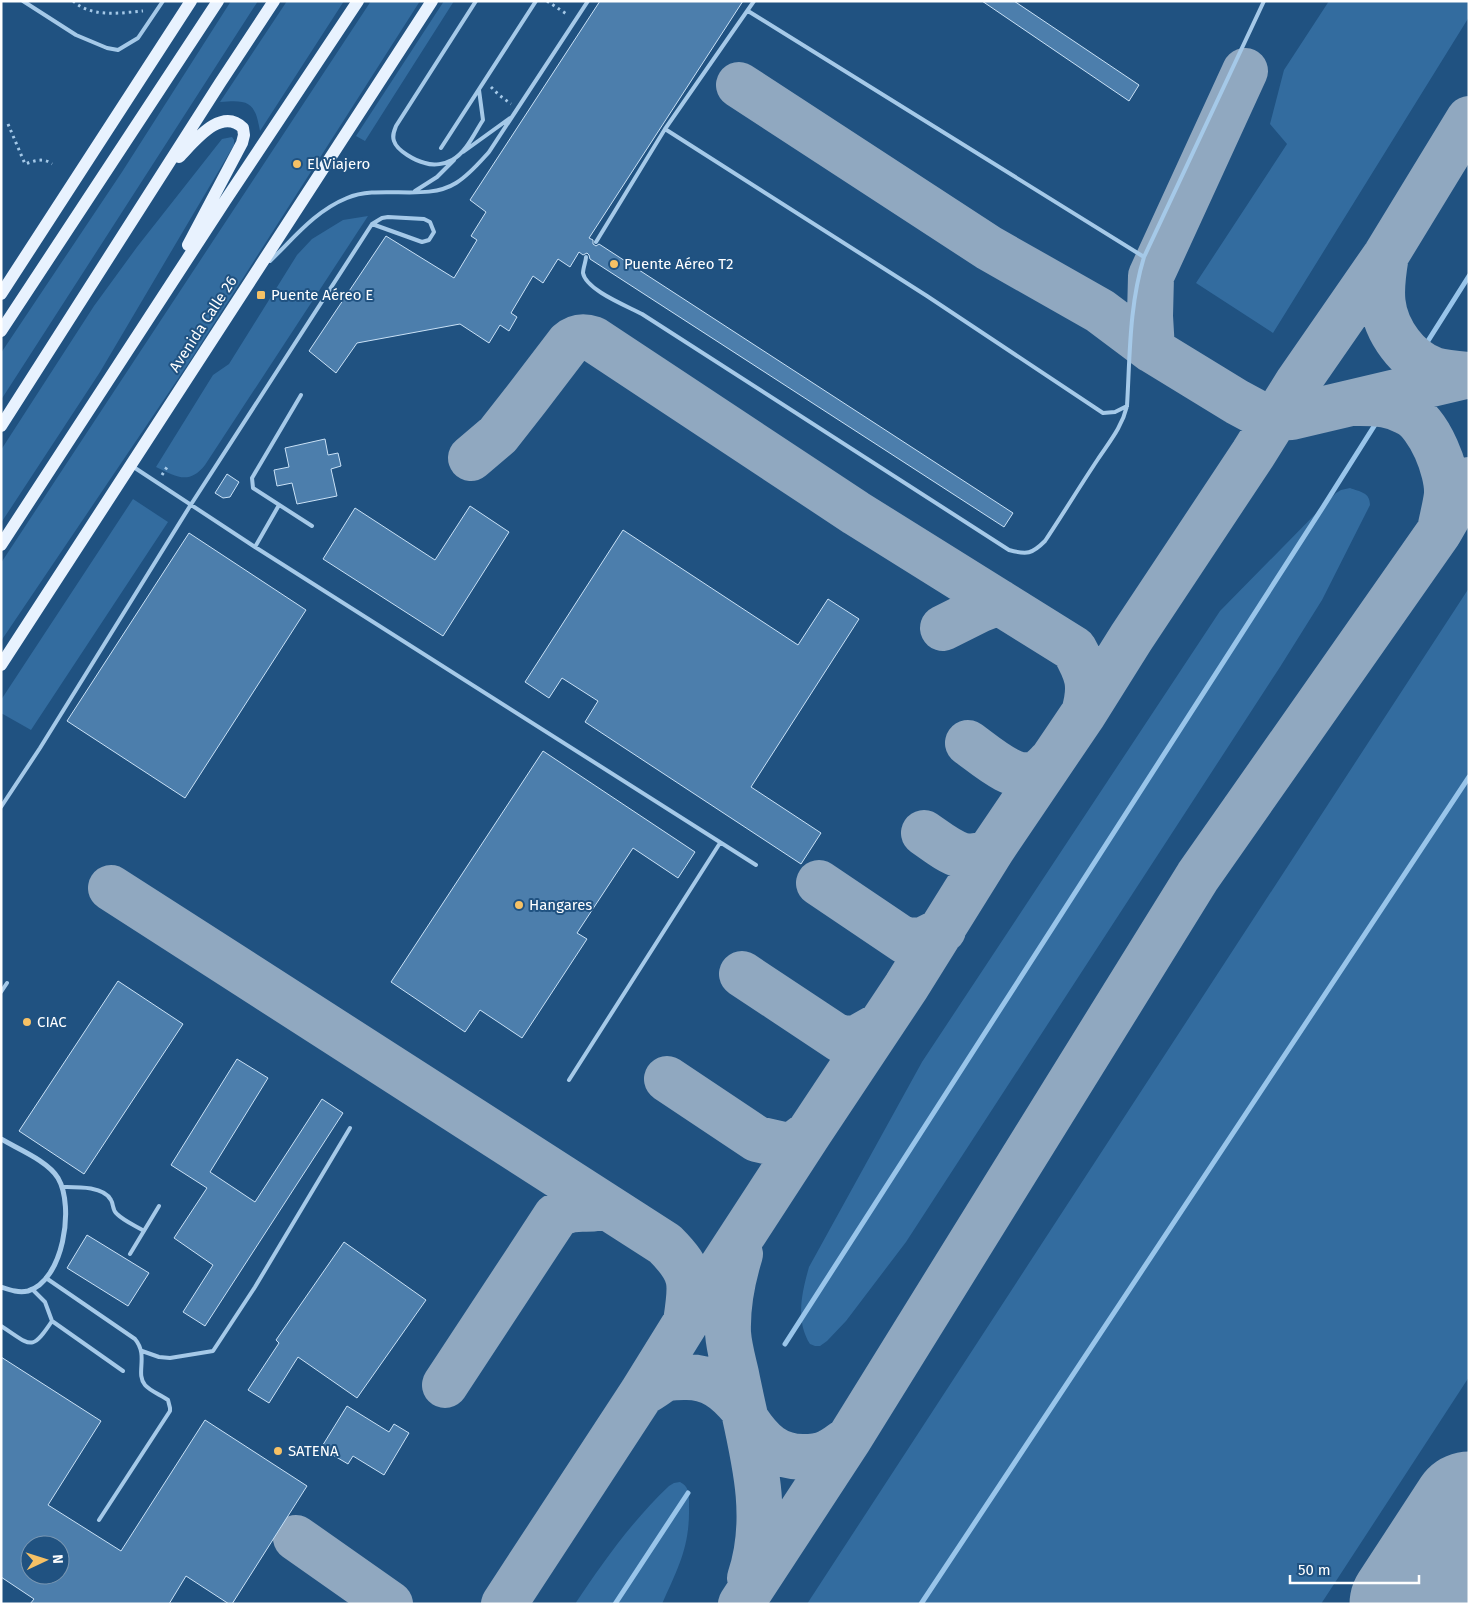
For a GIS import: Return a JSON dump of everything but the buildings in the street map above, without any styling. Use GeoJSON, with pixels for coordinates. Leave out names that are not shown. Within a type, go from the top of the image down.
{"type":"FeatureCollection","features":[{"type":"Feature","properties":{"kind":"main road"},"geometry":{"type":"LineString","coordinates":[[1,294],[191,1]]}},
{"type":"Feature","properties":{"kind":"main road"},"geometry":{"type":"LineString","coordinates":[[1,331],[218,1]]}},
{"type":"Feature","properties":{"kind":"main road"},"geometry":{"type":"LineString","coordinates":[[1,426],[274,1]]}},
{"type":"Feature","properties":{"kind":"main road"},"geometry":{"type":"LineString","coordinates":[[1,545],[358,1]]}},
{"type":"Feature","properties":{"kind":"main road","name":"Avenida Calle 26"},"geometry":{"type":"LineString","coordinates":[[1,665],[132,466],[432,1]]}},
{"type":"Feature","properties":{"kind":"main road"},"geometry":{"type":"LineString","coordinates":[[151,316],[242,143],[243,128],[234,122],[219,122],[201,135],[164,170]]}},
{"type":"Feature","properties":{"kind":"street"},"geometry":{"type":"LineString","coordinates":[[1,1139],[47,1165],[54,1172],[62,1187],[66,1220],[65,1233],[55,1264],[46,1278],[32,1289],[20,1292],[1,1287]]}},
{"type":"Feature","properties":{"kind":"lane"},"geometry":{"type":"LineString","coordinates":[[23,1],[76,35],[107,48],[118,50],[138,38],[163,1]]}},
{"type":"Feature","properties":{"kind":"lane"},"geometry":{"type":"LineString","coordinates":[[476,1],[399,121],[394,131],[394,140],[398,148],[410,156],[425,163],[438,164],[453,160],[513,117]]}},
{"type":"Feature","properties":{"kind":"lane"},"geometry":{"type":"LineString","coordinates":[[441,148],[536,1]]}},
{"type":"Feature","properties":{"kind":"lane"},"geometry":{"type":"LineString","coordinates":[[254,276],[312,220],[330,206],[363,193],[439,190],[454,184],[470,172],[489,152],[588,1]]}},
{"type":"Feature","properties":{"kind":"lane"},"geometry":{"type":"LineString","coordinates":[[596,242],[665,129],[754,1]]}},
{"type":"Feature","properties":{"kind":"lane"},"geometry":{"type":"LineString","coordinates":[[586,257],[583,272],[588,282],[599,291],[642,314],[1009,550],[1023,554],[1036,550],[1045,541],[1125,418],[1128,406],[1132,314],[1144,257],[1264,1]]}},
{"type":"Feature","properties":{"kind":"lane"},"geometry":{"type":"LineString","coordinates":[[748,11],[1144,257]]}},
{"type":"Feature","properties":{"kind":"lane"},"geometry":{"type":"LineString","coordinates":[[413,192],[437,177],[460,155],[483,120],[479,90]]}},
{"type":"Feature","properties":{"kind":"lane"},"geometry":{"type":"LineString","coordinates":[[665,129],[927,296],[1103,413],[1114,412],[1128,406]]}},
{"type":"Feature","properties":{"kind":"lane"},"geometry":{"type":"LineString","coordinates":[[1,807],[40,748],[190,506],[372,224],[388,217],[424,219],[432,224],[434,232],[429,240],[422,242],[372,224]]}},
{"type":"Feature","properties":{"kind":"lane"},"geometry":{"type":"LineString","coordinates":[[302,395],[252,478],[253,488],[312,526]]}},
{"type":"Feature","properties":{"kind":"lane"},"geometry":{"type":"LineString","coordinates":[[132,466],[190,506],[756,865]]}},
{"type":"Feature","properties":{"kind":"lane"},"geometry":{"type":"LineString","coordinates":[[255,547],[279,504]]}},
{"type":"Feature","properties":{"kind":"lane"},"geometry":{"type":"LineString","coordinates":[[568,1080],[720,843]]}},
{"type":"Feature","properties":{"kind":"lane"},"geometry":{"type":"LineString","coordinates":[[1,992],[7,983]]}},
{"type":"Feature","properties":{"kind":"lane"},"geometry":{"type":"LineString","coordinates":[[142,1351],[159,1357],[170,1358],[213,1351],[255,1287],[350,1128]]}},
{"type":"Feature","properties":{"kind":"lane"},"geometry":{"type":"LineString","coordinates":[[62,1187],[85,1186],[108,1195],[117,1215],[144,1230]]}},
{"type":"Feature","properties":{"kind":"lane"},"geometry":{"type":"LineString","coordinates":[[130,1254],[159,1206]]}},
{"type":"Feature","properties":{"kind":"lane"},"geometry":{"type":"LineString","coordinates":[[46,1278],[135,1339],[142,1351],[141,1374],[143,1380],[148,1387],[168,1400],[170,1408],[99,1520]]}},
{"type":"Feature","properties":{"kind":"lane"},"geometry":{"type":"LineString","coordinates":[[32,1289],[46,1302],[52,1321],[123,1371]]}},
{"type":"Feature","properties":{"kind":"lane"},"geometry":{"type":"LineString","coordinates":[[1,1326],[31,1343],[40,1339],[52,1321]]}},
{"type":"Feature","properties":{"kind":"path"},"geometry":{"type":"LineString","coordinates":[[73,1],[84,9],[97,12],[110,13],[143,10]]}},
{"type":"Feature","properties":{"kind":"path"},"geometry":{"type":"LineString","coordinates":[[484,82],[518,109]]}},
{"type":"Feature","properties":{"kind":"path"},"geometry":{"type":"LineString","coordinates":[[8,124],[25,164],[41,160],[52,164]]}},
{"type":"Feature","properties":{"kind":"shaded area"},"geometry":{"type":"Polygon","coordinates":[[[231,1],[258,1],[1,400],[1,353],[122,172],[231,1]]]}},
{"type":"Feature","properties":{"kind":"shaded area"},"geometry":{"type":"Polygon","coordinates":[[[287,1],[344,1],[260,131],[256,114],[245,102],[220,102],[287,1]]]}},
{"type":"Feature","properties":{"kind":"shaded area"},"geometry":{"type":"Polygon","coordinates":[[[371,1],[420,1],[190,361],[1,641],[1,563],[371,1]]]}},
{"type":"Feature","properties":{"kind":"shaded area"},"geometry":{"type":"Polygon","coordinates":[[[444,1],[454,1],[365,141],[356,136],[444,1]]]}},
{"type":"Feature","properties":{"kind":"shaded area"},"geometry":{"type":"Polygon","coordinates":[[[1329,1],[1469,1],[1469,17],[1273,333],[1196,283],[1287,144],[1270,124],[1284,70],[1329,1]]]}},
{"type":"Feature","properties":{"kind":"shaded area"},"geometry":{"type":"Polygon","coordinates":[[[232,137],[234,145],[100,372],[1,523],[1,450],[94,306],[137,247],[222,139],[232,137]]]}},
{"type":"Feature","properties":{"kind":"shaded area"},"geometry":{"type":"Polygon","coordinates":[[[368,216],[205,465],[194,475],[188,477],[170,474],[156,467],[213,375],[229,364],[297,255],[312,239],[343,220],[368,216]]]}},
{"type":"Feature","properties":{"kind":"shaded area"},"geometry":{"type":"Polygon","coordinates":[[[1350,488],[1366,495],[1370,505],[1322,600],[1280,667],[906,1242],[846,1321],[820,1346],[810,1344],[805,1335],[801,1316],[802,1296],[809,1267],[922,1062],[1220,611],[1336,493],[1350,488]]]}},
{"type":"Feature","properties":{"kind":"shaded area"},"geometry":{"type":"Polygon","coordinates":[[[133,499],[168,522],[31,730],[1,713],[1,700],[133,499]]]}},
{"type":"Feature","properties":{"kind":"shaded area"},"geometry":{"type":"Polygon","coordinates":[[[1469,588],[1469,1377],[1321,1604],[807,1604],[1469,588]]]}},
{"type":"Feature","properties":{"kind":"shaded area"},"geometry":{"type":"Polygon","coordinates":[[[680,1482],[686,1486],[689,1495],[689,1521],[682,1557],[662,1604],[575,1604],[607,1557],[630,1528],[669,1486],[680,1482]]]}},
{"type":"Feature","properties":{"kind":"waterway"},"geometry":{"type":"LineString","coordinates":[[785,1344],[1323,507],[1469,276]]}},
{"type":"Feature","properties":{"kind":"waterway"},"geometry":{"type":"LineString","coordinates":[[921,1604],[1469,777]]}},
{"type":"Feature","properties":{"kind":"waterway"},"geometry":{"type":"LineString","coordinates":[[615,1604],[688,1493]]}},
{"type":"Feature","properties":{"kind":"taxiway"},"geometry":{"type":"LineString","coordinates":[[1152,350],[1150,316],[1151,276],[1245,71]]}},
{"type":"Feature","properties":{"kind":"taxiway"},"geometry":{"type":"LineString","coordinates":[[739,85],[989,248],[1100,311],[1152,350],[1265,417],[1291,417],[1469,375]]}},
{"type":"Feature","properties":{"kind":"taxiway"},"geometry":{"type":"LineString","coordinates":[[504,1604],[809,1133],[906,987],[992,849],[1084,713],[1298,382],[1386,255],[1469,119]]}},
{"type":"Feature","properties":{"kind":"taxiway"},"geometry":{"type":"LineString","coordinates":[[1386,255],[1382,302],[1388,323],[1400,344],[1415,360],[1424,366],[1442,372],[1469,375]]}},
{"type":"Feature","properties":{"kind":"taxiway"},"geometry":{"type":"LineString","coordinates":[[471,458],[498,435],[569,343],[581,337],[593,339],[856,513],[1074,649],[1083,666],[1087,680],[1088,695],[1084,713]]}},
{"type":"Feature","properties":{"kind":"taxiway"},"geometry":{"type":"LineString","coordinates":[[1360,403],[1379,404],[1397,408],[1408,413],[1424,427],[1441,461],[1447,484],[1447,498],[1441,525]]}},
{"type":"Feature","properties":{"kind":"taxiway"},"geometry":{"type":"LineString","coordinates":[[741,1604],[849,1439],[1198,876],[1439,532],[1469,480]]}},
{"type":"Feature","properties":{"kind":"taxiway"},"geometry":{"type":"LineString","coordinates":[[943,628],[999,602]]}},
{"type":"Feature","properties":{"kind":"taxiway"},"geometry":{"type":"LineString","coordinates":[[968,743],[1000,766],[1017,774],[1034,774],[1050,762]]}},
{"type":"Feature","properties":{"kind":"taxiway"},"geometry":{"type":"LineString","coordinates":[[924,833],[949,850],[965,856],[974,857],[992,849]]}},
{"type":"Feature","properties":{"kind":"taxiway"},"geometry":{"type":"LineString","coordinates":[[819,883],[905,941],[923,940],[943,930]]}},
{"type":"Feature","properties":{"kind":"taxiway"},"geometry":{"type":"LineString","coordinates":[[111,888],[665,1244],[681,1263],[689,1279],[690,1288],[686,1322]]}},
{"type":"Feature","properties":{"kind":"taxiway"},"geometry":{"type":"LineString","coordinates":[[742,974],[840,1039],[857,1038],[880,1025]]}},
{"type":"Feature","properties":{"kind":"taxiway"},"geometry":{"type":"LineString","coordinates":[[667,1079],[757,1139],[788,1146],[796,1143],[809,1133]]}},
{"type":"Feature","properties":{"kind":"taxiway"},"geometry":{"type":"LineString","coordinates":[[445,1385],[556,1216],[569,1210],[593,1209],[604,1206]]}},
{"type":"Feature","properties":{"kind":"taxiway"},"geometry":{"type":"LineString","coordinates":[[740,1254],[728,1312],[728,1333],[752,1450],[759,1501],[757,1552],[750,1578]]}},
{"type":"Feature","properties":{"kind":"taxiway"},"geometry":{"type":"LineString","coordinates":[[642,1393],[665,1379],[693,1377],[710,1381],[717,1385],[731,1395],[743,1409]]}},
{"type":"Feature","properties":{"kind":"taxiway"},"geometry":{"type":"LineString","coordinates":[[747,1421],[770,1447],[793,1456],[810,1457],[823,1454],[849,1439]]}},
{"type":"Feature","properties":{"kind":"taxiway"},"geometry":{"type":"LineString","coordinates":[[296,1538],[390,1604]]}},
{"type":"Feature","properties":{"kind":"runway"},"geometry":{"type":"LineString","coordinates":[[1407,1604],[1469,1509]]}},
{"type":"Feature","properties":{"kind":"place","name":"El Viajero"},"geometry":{"type":"Point","coordinates":[297,164]}},
{"type":"Feature","properties":{"kind":"place","name":"Puente Aéreo T2"},"geometry":{"type":"Point","coordinates":[614,264]}},
{"type":"Feature","properties":{"kind":"place","name":"Puente Aéreo E"},"geometry":{"type":"Point","coordinates":[261,295]}},
{"type":"Feature","properties":{"kind":"place","name":"Hangares"},"geometry":{"type":"Point","coordinates":[519,905]}},
{"type":"Feature","properties":{"kind":"place","name":"CIAC"},"geometry":{"type":"Point","coordinates":[27,1022]}},
{"type":"Feature","properties":{"kind":"place","name":"SATENA"},"geometry":{"type":"Point","coordinates":[278,1451]}}]}
